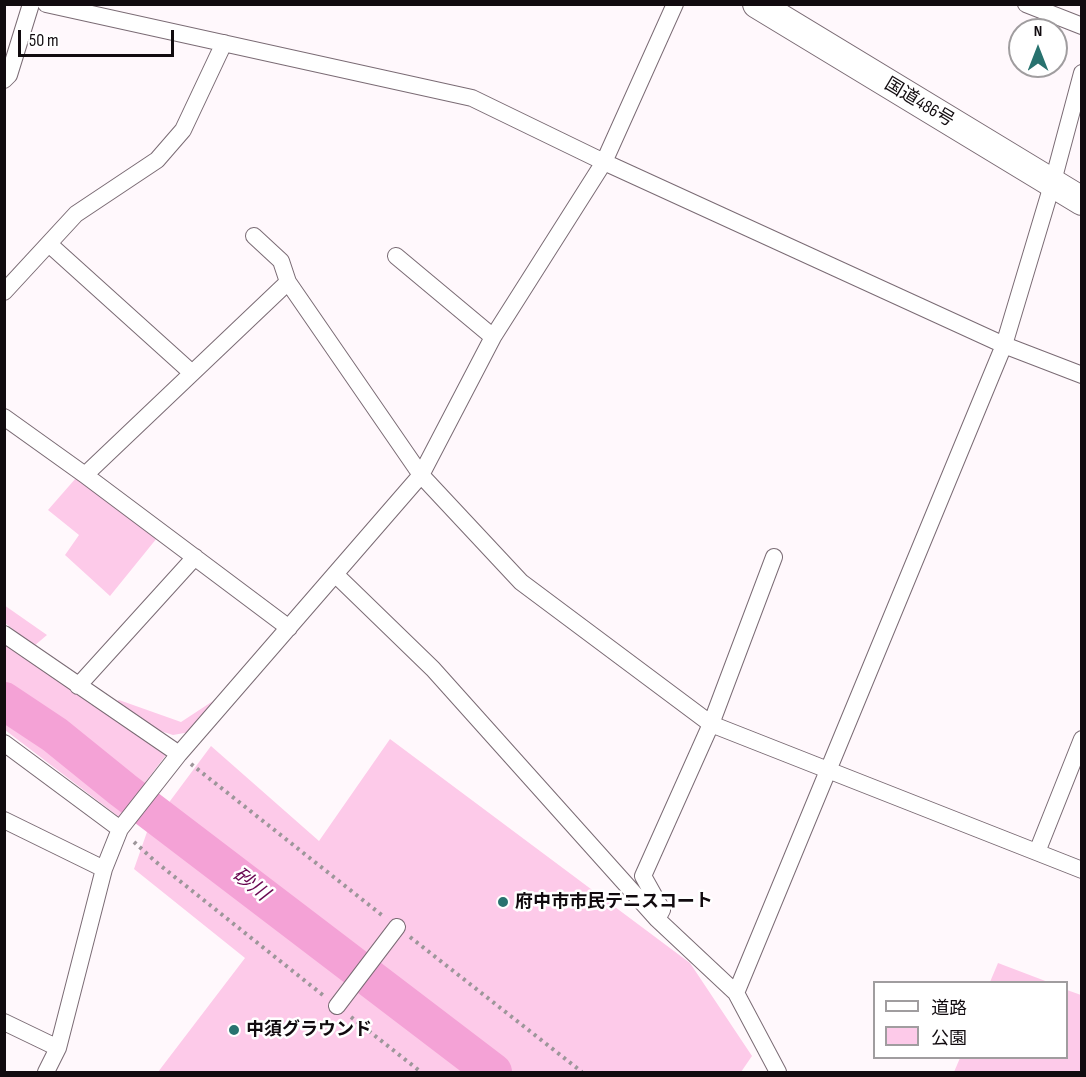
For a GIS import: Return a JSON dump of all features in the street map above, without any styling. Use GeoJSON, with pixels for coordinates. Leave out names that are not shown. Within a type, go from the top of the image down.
{"type":"FeatureCollection","features":[{"type":"Feature","properties":{"kind":"highway","name":"国道486号"},"geometry":{"type":"LineString","coordinates":[[758,4],[1052,185],[1082,201]]}},
{"type":"Feature","properties":{"kind":"street"},"geometry":{"type":"LineString","coordinates":[[4,80],[9,75],[31,4]]}},
{"type":"Feature","properties":{"kind":"street"},"geometry":{"type":"LineString","coordinates":[[46,4],[472,98],[604,162],[1004,345],[1082,375]]}},
{"type":"Feature","properties":{"kind":"street"},"geometry":{"type":"LineString","coordinates":[[46,1072],[58,1048],[104,869],[120,829],[179,754],[421,476],[494,337],[604,162],[675,4]]}},
{"type":"Feature","properties":{"kind":"street"},"geometry":{"type":"LineString","coordinates":[[1026,4],[1082,26]]}},
{"type":"Feature","properties":{"kind":"street"},"geometry":{"type":"LineString","coordinates":[[4,292],[76,214],[157,160],[183,130],[224,43]]}},
{"type":"Feature","properties":{"kind":"street"},"geometry":{"type":"LineString","coordinates":[[736,993],[1004,345],[1052,185],[1082,73]]}},
{"type":"Feature","properties":{"kind":"street"},"geometry":{"type":"LineString","coordinates":[[254,236],[281,261],[288,282],[421,476],[521,582],[711,724],[1082,870]]}},
{"type":"Feature","properties":{"kind":"street"},"geometry":{"type":"LineString","coordinates":[[49,244],[192,373]]}},
{"type":"Feature","properties":{"kind":"street"},"geometry":{"type":"LineString","coordinates":[[396,256],[494,337]]}},
{"type":"Feature","properties":{"kind":"street"},"geometry":{"type":"LineString","coordinates":[[85,475],[288,282]]}},
{"type":"Feature","properties":{"kind":"street"},"geometry":{"type":"LineString","coordinates":[[4,417],[289,628]]}},
{"type":"Feature","properties":{"kind":"street"},"geometry":{"type":"LineString","coordinates":[[78,686],[195,557]]}},
{"type":"Feature","properties":{"kind":"street"},"geometry":{"type":"LineString","coordinates":[[657,919],[662,910],[643,876],[711,724],[774,557]]}},
{"type":"Feature","properties":{"kind":"street"},"geometry":{"type":"LineString","coordinates":[[335,574],[433,669],[657,919],[736,993],[778,1072]]}},
{"type":"Feature","properties":{"kind":"street"},"geometry":{"type":"LineString","coordinates":[[4,634],[179,754]]}},
{"type":"Feature","properties":{"kind":"street"},"geometry":{"type":"LineString","coordinates":[[1037,852],[1082,739]]}},
{"type":"Feature","properties":{"kind":"street"},"geometry":{"type":"LineString","coordinates":[[4,743],[120,829]]}},
{"type":"Feature","properties":{"kind":"street"},"geometry":{"type":"LineString","coordinates":[[4,820],[104,869]]}},
{"type":"Feature","properties":{"kind":"street"},"geometry":{"type":"LineString","coordinates":[[337,1006],[397,927]]}},
{"type":"Feature","properties":{"kind":"street"},"geometry":{"type":"LineString","coordinates":[[4,1022],[58,1048]]}},
{"type":"Feature","properties":{"kind":"path"},"geometry":{"type":"LineString","coordinates":[[179,754],[582,1072]]}},
{"type":"Feature","properties":{"kind":"path"},"geometry":{"type":"LineString","coordinates":[[120,829],[156,862],[421,1072]]}},
{"type":"Feature","properties":{"kind":"green space"},"geometry":{"type":"Polygon","coordinates":[[[76,478],[157,538],[110,596],[65,555],[79,535],[48,510],[76,478]]]}},
{"type":"Feature","properties":{"kind":"green space"},"geometry":{"type":"Polygon","coordinates":[[[4,605],[47,635],[34,646],[5,623],[4,605]]]}},
{"type":"Feature","properties":{"kind":"green space"},"geometry":{"type":"Polygon","coordinates":[[[4,642],[166,755],[119,817],[5,730],[4,642]]]}},
{"type":"Feature","properties":{"kind":"green space"},"geometry":{"type":"Polygon","coordinates":[[[119,700],[181,722],[213,701],[190,732],[173,735],[151,728],[115,702],[119,700]]]}},
{"type":"Feature","properties":{"kind":"green space"},"geometry":{"type":"Polygon","coordinates":[[[390,739],[690,963],[752,1056],[741,1072],[158,1072],[245,958],[134,869],[147,832],[211,746],[319,841],[390,739]]]}},
{"type":"Feature","properties":{"kind":"green space"},"geometry":{"type":"Polygon","coordinates":[[[998,963],[1045,981],[990,981],[998,963]]]}},
{"type":"Feature","properties":{"kind":"green space"},"geometry":{"type":"Polygon","coordinates":[[[1068,990],[1081,995],[1081,1072],[954,1072],[960,1059],[1068,1059],[1068,990]]]}},
{"type":"Feature","properties":{"kind":"waterway","name":"砂川"},"geometry":{"type":"LineString","coordinates":[[4,701],[55,735],[123,790],[493,1072]]}},
{"type":"Feature","properties":{"kind":"place","name":"府中市市民テニスコート"},"geometry":{"type":"Point","coordinates":[503,902]}},
{"type":"Feature","properties":{"kind":"place","name":"中須グラウンド"},"geometry":{"type":"Point","coordinates":[234,1030]}}]}
